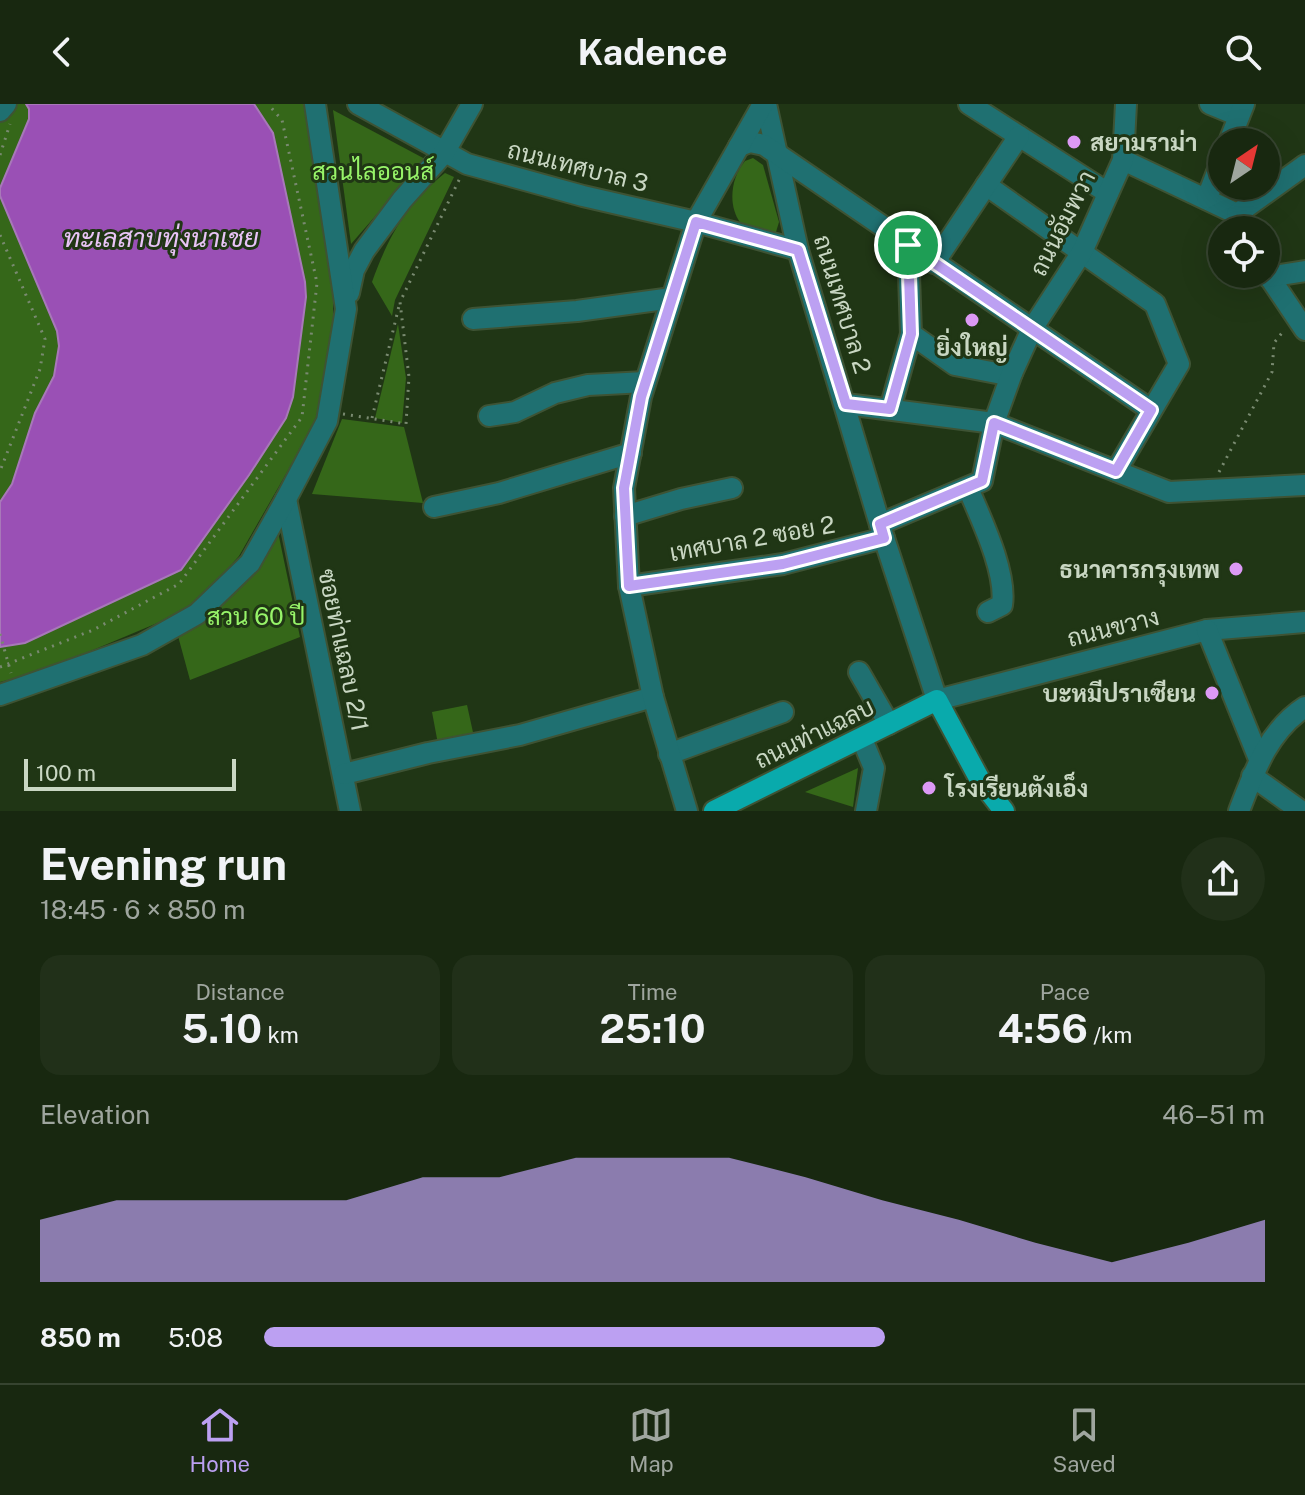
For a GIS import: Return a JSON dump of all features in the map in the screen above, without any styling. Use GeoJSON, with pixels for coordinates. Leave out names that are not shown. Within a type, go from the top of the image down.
{"type":"FeatureCollection","features":[{"type":"Feature","properties":{"kind":"main road","name":"ถนนท่าแฉลบ"},"geometry":{"type":"LineString","coordinates":[[714,811],[937,700]]}},
{"type":"Feature","properties":{"kind":"main road"},"geometry":{"type":"LineString","coordinates":[[937,700],[980,780],[1004,811]]}},
{"type":"Feature","properties":{"kind":"street"},"geometry":{"type":"LineString","coordinates":[[0,111],[6,104]]}},
{"type":"Feature","properties":{"kind":"street"},"geometry":{"type":"LineString","coordinates":[[315,104],[346,309]]}},
{"type":"Feature","properties":{"kind":"street","name":"ถนนเทศบาล 3"},"geometry":{"type":"LineString","coordinates":[[358,104],[467,164],[798,250]]}},
{"type":"Feature","properties":{"kind":"street"},"geometry":{"type":"LineString","coordinates":[[9,692],[142,645],[197,614],[250,563],[327,421],[354,270],[364,251],[402,200],[444,153],[472,104]]}},
{"type":"Feature","properties":{"kind":"street"},"geometry":{"type":"LineString","coordinates":[[687,811],[653,697],[629,586],[624,488],[645,382],[696,222],[764,104]]}},
{"type":"Feature","properties":{"kind":"street","name":"ถนนเทศบาล 2"},"geometry":{"type":"LineString","coordinates":[[764,104],[798,250],[882,531],[937,700]]}},
{"type":"Feature","properties":{"kind":"street"},"geometry":{"type":"LineString","coordinates":[[969,104],[1108,193]]}},
{"type":"Feature","properties":{"kind":"street","name":"ถนนอัมพวา"},"geometry":{"type":"LineString","coordinates":[[968,488],[982,481],[994,423],[1032,329],[1082,252],[1123,160],[1126,104]]}},
{"type":"Feature","properties":{"kind":"street"},"geometry":{"type":"LineString","coordinates":[[1210,104],[1241,110]]}},
{"type":"Feature","properties":{"kind":"street"},"geometry":{"type":"LineString","coordinates":[[934,263],[1019,136]]}},
{"type":"Feature","properties":{"kind":"street"},"geometry":{"type":"LineString","coordinates":[[739,146],[758,143],[1151,410]]}},
{"type":"Feature","properties":{"kind":"street"},"geometry":{"type":"LineString","coordinates":[[1123,160],[1207,198],[1232,216]]}},
{"type":"Feature","properties":{"kind":"street"},"geometry":{"type":"LineString","coordinates":[[1248,216],[1305,165]]}},
{"type":"Feature","properties":{"kind":"street"},"geometry":{"type":"LineString","coordinates":[[986,185],[1155,304],[1179,364],[1116,471]]}},
{"type":"Feature","properties":{"kind":"street"},"geometry":{"type":"LineString","coordinates":[[715,191],[717,213],[739,234]]}},
{"type":"Feature","properties":{"kind":"street"},"geometry":{"type":"LineString","coordinates":[[768,241],[784,234],[791,218]]}},
{"type":"Feature","properties":{"kind":"street"},"geometry":{"type":"LineString","coordinates":[[890,409],[911,334],[908,245]]}},
{"type":"Feature","properties":{"kind":"street"},"geometry":{"type":"LineString","coordinates":[[1280,273],[1305,271]]}},
{"type":"Feature","properties":{"kind":"street"},"geometry":{"type":"LineString","coordinates":[[1276,288],[1300,324]]}},
{"type":"Feature","properties":{"kind":"street"},"geometry":{"type":"LineString","coordinates":[[473,319],[577,311],[672,298]]}},
{"type":"Feature","properties":{"kind":"street"},"geometry":{"type":"LineString","coordinates":[[911,334],[955,365],[1007,375],[1012,373]]}},
{"type":"Feature","properties":{"kind":"street"},"geometry":{"type":"LineString","coordinates":[[489,416],[515,412],[555,393],[588,385],[645,382]]}},
{"type":"Feature","properties":{"kind":"street"},"geometry":{"type":"LineString","coordinates":[[846,404],[994,423],[1169,492],[1305,485]]}},
{"type":"Feature","properties":{"kind":"street"},"geometry":{"type":"LineString","coordinates":[[434,507],[499,493],[631,453]]}},
{"type":"Feature","properties":{"kind":"street"},"geometry":{"type":"LineString","coordinates":[[625,516],[732,488]]}},
{"type":"Feature","properties":{"kind":"street"},"geometry":{"type":"LineString","coordinates":[[882,531],[968,488],[987,533],[1002,590],[1002,605],[988,612]]}},
{"type":"Feature","properties":{"kind":"street","name":"ซอยท่าแฉลบ 2/1"},"geometry":{"type":"LineString","coordinates":[[286,499],[350,811]]}},
{"type":"Feature","properties":{"kind":"street","name":"เทศบาล 2 ซอย 2"},"geometry":{"type":"LineString","coordinates":[[629,586],[783,564],[882,531]]}},
{"type":"Feature","properties":{"kind":"street","name":"ถนนขวาง"},"geometry":{"type":"LineString","coordinates":[[937,700],[1207,630],[1305,622]]}},
{"type":"Feature","properties":{"kind":"street"},"geometry":{"type":"LineString","coordinates":[[1207,630],[1256,768],[1301,811]]}},
{"type":"Feature","properties":{"kind":"street"},"geometry":{"type":"LineString","coordinates":[[859,672],[889,724]]}},
{"type":"Feature","properties":{"kind":"street"},"geometry":{"type":"LineString","coordinates":[[344,774],[520,735],[653,697]]}},
{"type":"Feature","properties":{"kind":"street"},"geometry":{"type":"LineString","coordinates":[[1239,811],[1256,768],[1292,716],[1305,707]]}},
{"type":"Feature","properties":{"kind":"street"},"geometry":{"type":"LineString","coordinates":[[669,754],[783,712]]}},
{"type":"Feature","properties":{"kind":"street"},"geometry":{"type":"LineString","coordinates":[[862,739],[874,768],[866,811]]}},
{"type":"Feature","properties":{"kind":"path"},"geometry":{"type":"LineString","coordinates":[[0,155],[13,114],[6,104]]}},
{"type":"Feature","properties":{"kind":"path"},"geometry":{"type":"LineString","coordinates":[[0,667],[93,630],[179,584],[302,417],[317,283],[282,120],[268,104]]}},
{"type":"Feature","properties":{"kind":"path"},"geometry":{"type":"LineString","coordinates":[[372,418],[400,302],[467,164]]}},
{"type":"Feature","properties":{"kind":"path"},"geometry":{"type":"LineString","coordinates":[[0,235],[45,339],[40,369],[0,471]]}},
{"type":"Feature","properties":{"kind":"path"},"geometry":{"type":"LineString","coordinates":[[328,413],[406,424],[409,377],[400,302]]}},
{"type":"Feature","properties":{"kind":"path"},"geometry":{"type":"LineString","coordinates":[[1210,490],[1272,372],[1274,343],[1300,324]]}},
{"type":"Feature","properties":{"kind":"path"},"geometry":{"type":"LineString","coordinates":[[0,634],[9,665],[9,692]]}},
{"type":"Feature","properties":{"kind":"green space","name":"ทะเลสาบทุ่งนาเชย"},"geometry":{"type":"Polygon","coordinates":[[[0,104],[308,104],[333,277],[333,323],[321,413],[239,556],[212,587],[186,611],[43,671],[0,682],[0,104]]]}},
{"type":"Feature","properties":{"kind":"green space","name":"สวนไลออนส์"},"geometry":{"type":"Polygon","coordinates":[[[333,110],[425,159],[351,244],[333,110]]]}},
{"type":"Feature","properties":{"kind":"green space"},"geometry":{"type":"Polygon","coordinates":[[[753,158],[763,165],[779,222],[776,232],[761,234],[749,230],[735,212],[733,186],[745,161],[753,158]]]}},
{"type":"Feature","properties":{"kind":"green space"},"geometry":{"type":"Polygon","coordinates":[[[445,173],[454,177],[395,300],[392,316],[372,282],[400,222],[445,173]]]}},
{"type":"Feature","properties":{"kind":"green space"},"geometry":{"type":"Polygon","coordinates":[[[398,324],[406,378],[402,423],[375,418],[398,324]]]}},
{"type":"Feature","properties":{"kind":"green space"},"geometry":{"type":"Polygon","coordinates":[[[342,419],[404,427],[423,503],[312,494],[342,419]]]}},
{"type":"Feature","properties":{"kind":"green space","name":"สวน 60 ปี"},"geometry":{"type":"Polygon","coordinates":[[[278,532],[300,637],[190,680],[178,636],[202,622],[278,532]]]}},
{"type":"Feature","properties":{"kind":"green space"},"geometry":{"type":"Polygon","coordinates":[[[467,705],[474,737],[438,744],[432,712],[467,705]]]}},
{"type":"Feature","properties":{"kind":"green space"},"geometry":{"type":"Polygon","coordinates":[[[858,768],[853,807],[805,792],[858,768]]]}},
{"type":"Feature","properties":{"kind":"water","name":"ทะเลสาบทุ่งนาเชย"},"geometry":{"type":"Polygon","coordinates":[[[26,104],[254,104],[273,133],[306,297],[293,397],[286,418],[181,570],[25,643],[0,647],[0,502],[12,484],[35,413],[54,376],[59,346],[57,331],[0,196],[0,188],[29,119],[26,104]]]}},
{"type":"Feature","properties":{"kind":"place","name":"สยามราม่า"},"geometry":{"type":"Point","coordinates":[1074,142]}},
{"type":"Feature","properties":{"kind":"place","name":"ยิ่งใหญ่"},"geometry":{"type":"Point","coordinates":[972,320]}},
{"type":"Feature","properties":{"kind":"place","name":"ธนาคารกรุงเทพ"},"geometry":{"type":"Point","coordinates":[1236,569]}},
{"type":"Feature","properties":{"kind":"place","name":"บะหมีปราเซียน"},"geometry":{"type":"Point","coordinates":[1212,693]}},
{"type":"Feature","properties":{"kind":"place","name":"โรงเรียนตังเอ็ง"},"geometry":{"type":"Point","coordinates":[929,788]}},
{"type":"Feature","properties":{"kind":"route"},"geometry":{"type":"LineString","coordinates":[[696,222],[798,250],[846,404],[890,409],[911,334],[908,245],[1151,410],[1116,471],[994,423],[982,481],[880,524],[884,538],[783,564],[629,586],[624,488],[641,397],[696,222]]}}]}
